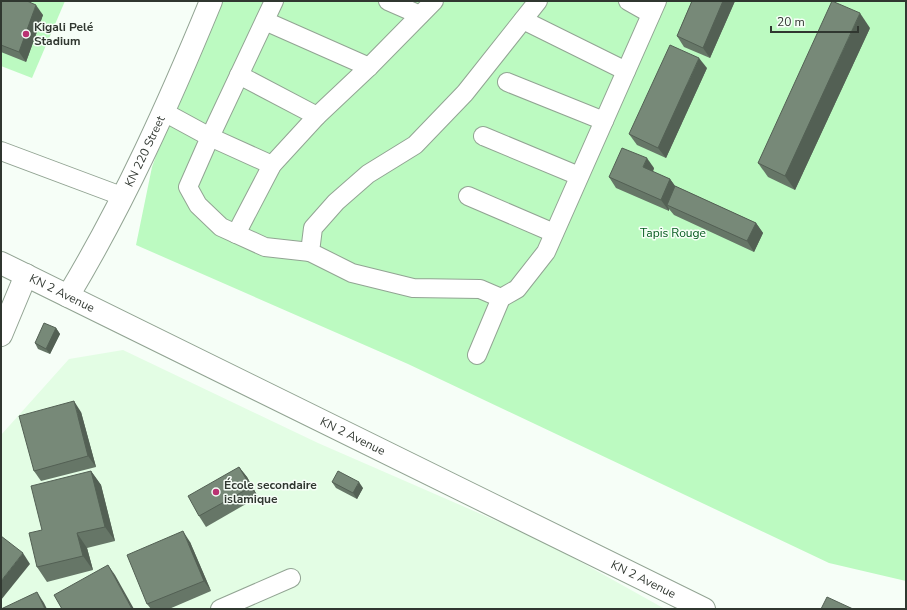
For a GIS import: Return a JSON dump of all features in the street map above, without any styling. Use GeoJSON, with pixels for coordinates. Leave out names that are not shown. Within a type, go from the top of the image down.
{"type":"FeatureCollection","features":[{"type":"Feature","properties":{"kind":"main road","name":"KN 220 Street"},"geometry":{"type":"LineString","coordinates":[[68,296],[98,247],[124,197],[164,112],[211,1]]}},
{"type":"Feature","properties":{"kind":"main road","name":"KN 2 Avenue"},"geometry":{"type":"LineString","coordinates":[[1,263],[704,609]]}},
{"type":"Feature","properties":{"kind":"main road"},"geometry":{"type":"LineString","coordinates":[[1,335],[26,275]]}},
{"type":"Feature","properties":{"kind":"lane"},"geometry":{"type":"LineString","coordinates":[[274,1],[188,187],[198,205],[221,228],[265,247],[310,252],[352,273],[413,288],[480,289],[501,298]]}},
{"type":"Feature","properties":{"kind":"lane"},"geometry":{"type":"LineString","coordinates":[[388,1],[420,15]]}},
{"type":"Feature","properties":{"kind":"lane"},"geometry":{"type":"LineString","coordinates":[[236,234],[272,165],[317,116],[369,67],[434,1]]}},
{"type":"Feature","properties":{"kind":"lane"},"geometry":{"type":"LineString","coordinates":[[310,252],[313,228],[368,174],[415,145],[465,93],[538,1]]}},
{"type":"Feature","properties":{"kind":"lane"},"geometry":{"type":"LineString","coordinates":[[477,355],[501,298],[517,288],[546,252],[654,7],[628,1]]}},
{"type":"Feature","properties":{"kind":"lane"},"geometry":{"type":"LineString","coordinates":[[265,20],[369,67]]}},
{"type":"Feature","properties":{"kind":"lane"},"geometry":{"type":"LineString","coordinates":[[523,20],[626,71]]}},
{"type":"Feature","properties":{"kind":"lane"},"geometry":{"type":"LineString","coordinates":[[239,75],[317,116]]}},
{"type":"Feature","properties":{"kind":"lane"},"geometry":{"type":"LineString","coordinates":[[507,82],[604,121]]}},
{"type":"Feature","properties":{"kind":"lane"},"geometry":{"type":"LineString","coordinates":[[164,112],[210,137],[272,165]]}},
{"type":"Feature","properties":{"kind":"lane"},"geometry":{"type":"LineString","coordinates":[[483,136],[579,176]]}},
{"type":"Feature","properties":{"kind":"lane"},"geometry":{"type":"LineString","coordinates":[[1,151],[124,197]]}},
{"type":"Feature","properties":{"kind":"lane"},"geometry":{"type":"LineString","coordinates":[[468,196],[554,233]]}},
{"type":"Feature","properties":{"kind":"lane"},"geometry":{"type":"LineString","coordinates":[[220,609],[291,578]]}},
{"type":"Feature","properties":{"kind":"shaded area","name":"École secondaire islamique"},"geometry":{"type":"Polygon","coordinates":[[[123,350],[318,443],[545,542],[665,609],[1,609],[1,435],[69,359],[123,350]]]}},
{"type":"Feature","properties":{"kind":"green space","name":"Kigali Pelé Stadium"},"geometry":{"type":"Polygon","coordinates":[[[1,1],[65,1],[32,78],[1,66],[1,1]]]}},
{"type":"Feature","properties":{"kind":"green space","name":"Tapis Rouge"},"geometry":{"type":"Polygon","coordinates":[[[218,1],[906,1],[906,581],[829,563],[408,364],[136,245],[152,167],[199,39],[218,1]]]}},
{"type":"Feature","properties":{"kind":"building"},"geometry":{"type":"Polygon","coordinates":[[[1,1],[27,1],[36,5],[19,52],[1,45],[1,1]]]}},
{"type":"Feature","properties":{"kind":"building"},"geometry":{"type":"Polygon","coordinates":[[[692,1],[723,1],[703,48],[677,36],[692,1]]]}},
{"type":"Feature","properties":{"kind":"building"},"geometry":{"type":"Polygon","coordinates":[[[832,1],[860,13],[785,176],[758,163],[832,1]]]}},
{"type":"Feature","properties":{"kind":"building"},"geometry":{"type":"Polygon","coordinates":[[[670,45],[699,58],[658,148],[629,134],[670,45]]]}},
{"type":"Feature","properties":{"kind":"building"},"geometry":{"type":"Polygon","coordinates":[[[622,148],[647,158],[643,167],[670,179],[661,200],[609,177],[622,148]]]}},
{"type":"Feature","properties":{"kind":"building"},"geometry":{"type":"Polygon","coordinates":[[[675,186],[756,223],[747,241],[667,205],[675,186]]]}},
{"type":"Feature","properties":{"kind":"building"},"geometry":{"type":"Polygon","coordinates":[[[44,323],[56,328],[46,349],[35,343],[44,323]]]}},
{"type":"Feature","properties":{"kind":"building"},"geometry":{"type":"Polygon","coordinates":[[[74,401],[88,456],[34,471],[19,416],[74,401]]]}},
{"type":"Feature","properties":{"kind":"building"},"geometry":{"type":"Polygon","coordinates":[[[239,467],[251,487],[199,516],[188,496],[239,467]]]}},
{"type":"Feature","properties":{"kind":"building"},"geometry":{"type":"Polygon","coordinates":[[[91,471],[105,527],[77,533],[83,556],[37,567],[29,533],[42,530],[31,486],[91,471]]]}},
{"type":"Feature","properties":{"kind":"building"},"geometry":{"type":"Polygon","coordinates":[[[338,471],[359,482],[353,493],[332,482],[338,471]]]}},
{"type":"Feature","properties":{"kind":"building"},"geometry":{"type":"Polygon","coordinates":[[[183,531],[204,581],[147,604],[127,555],[183,531]]]}},
{"type":"Feature","properties":{"kind":"building"},"geometry":{"type":"Polygon","coordinates":[[[1,536],[23,553],[1,581],[1,536]]]}},
{"type":"Feature","properties":{"kind":"building"},"geometry":{"type":"Polygon","coordinates":[[[108,565],[132,609],[62,609],[54,595],[108,565]]]}},
{"type":"Feature","properties":{"kind":"building"},"geometry":{"type":"Polygon","coordinates":[[[37,592],[45,609],[1,609],[37,592]]]}},
{"type":"Feature","properties":{"kind":"building"},"geometry":{"type":"Polygon","coordinates":[[[827,597],[853,609],[821,609],[827,597]]]}},
{"type":"Feature","properties":{"kind":"place","name":"Kigali Pelé Stadium"},"geometry":{"type":"Point","coordinates":[26,34]}},
{"type":"Feature","properties":{"kind":"place","name":"École secondaire islamique"},"geometry":{"type":"Point","coordinates":[216,492]}}]}
